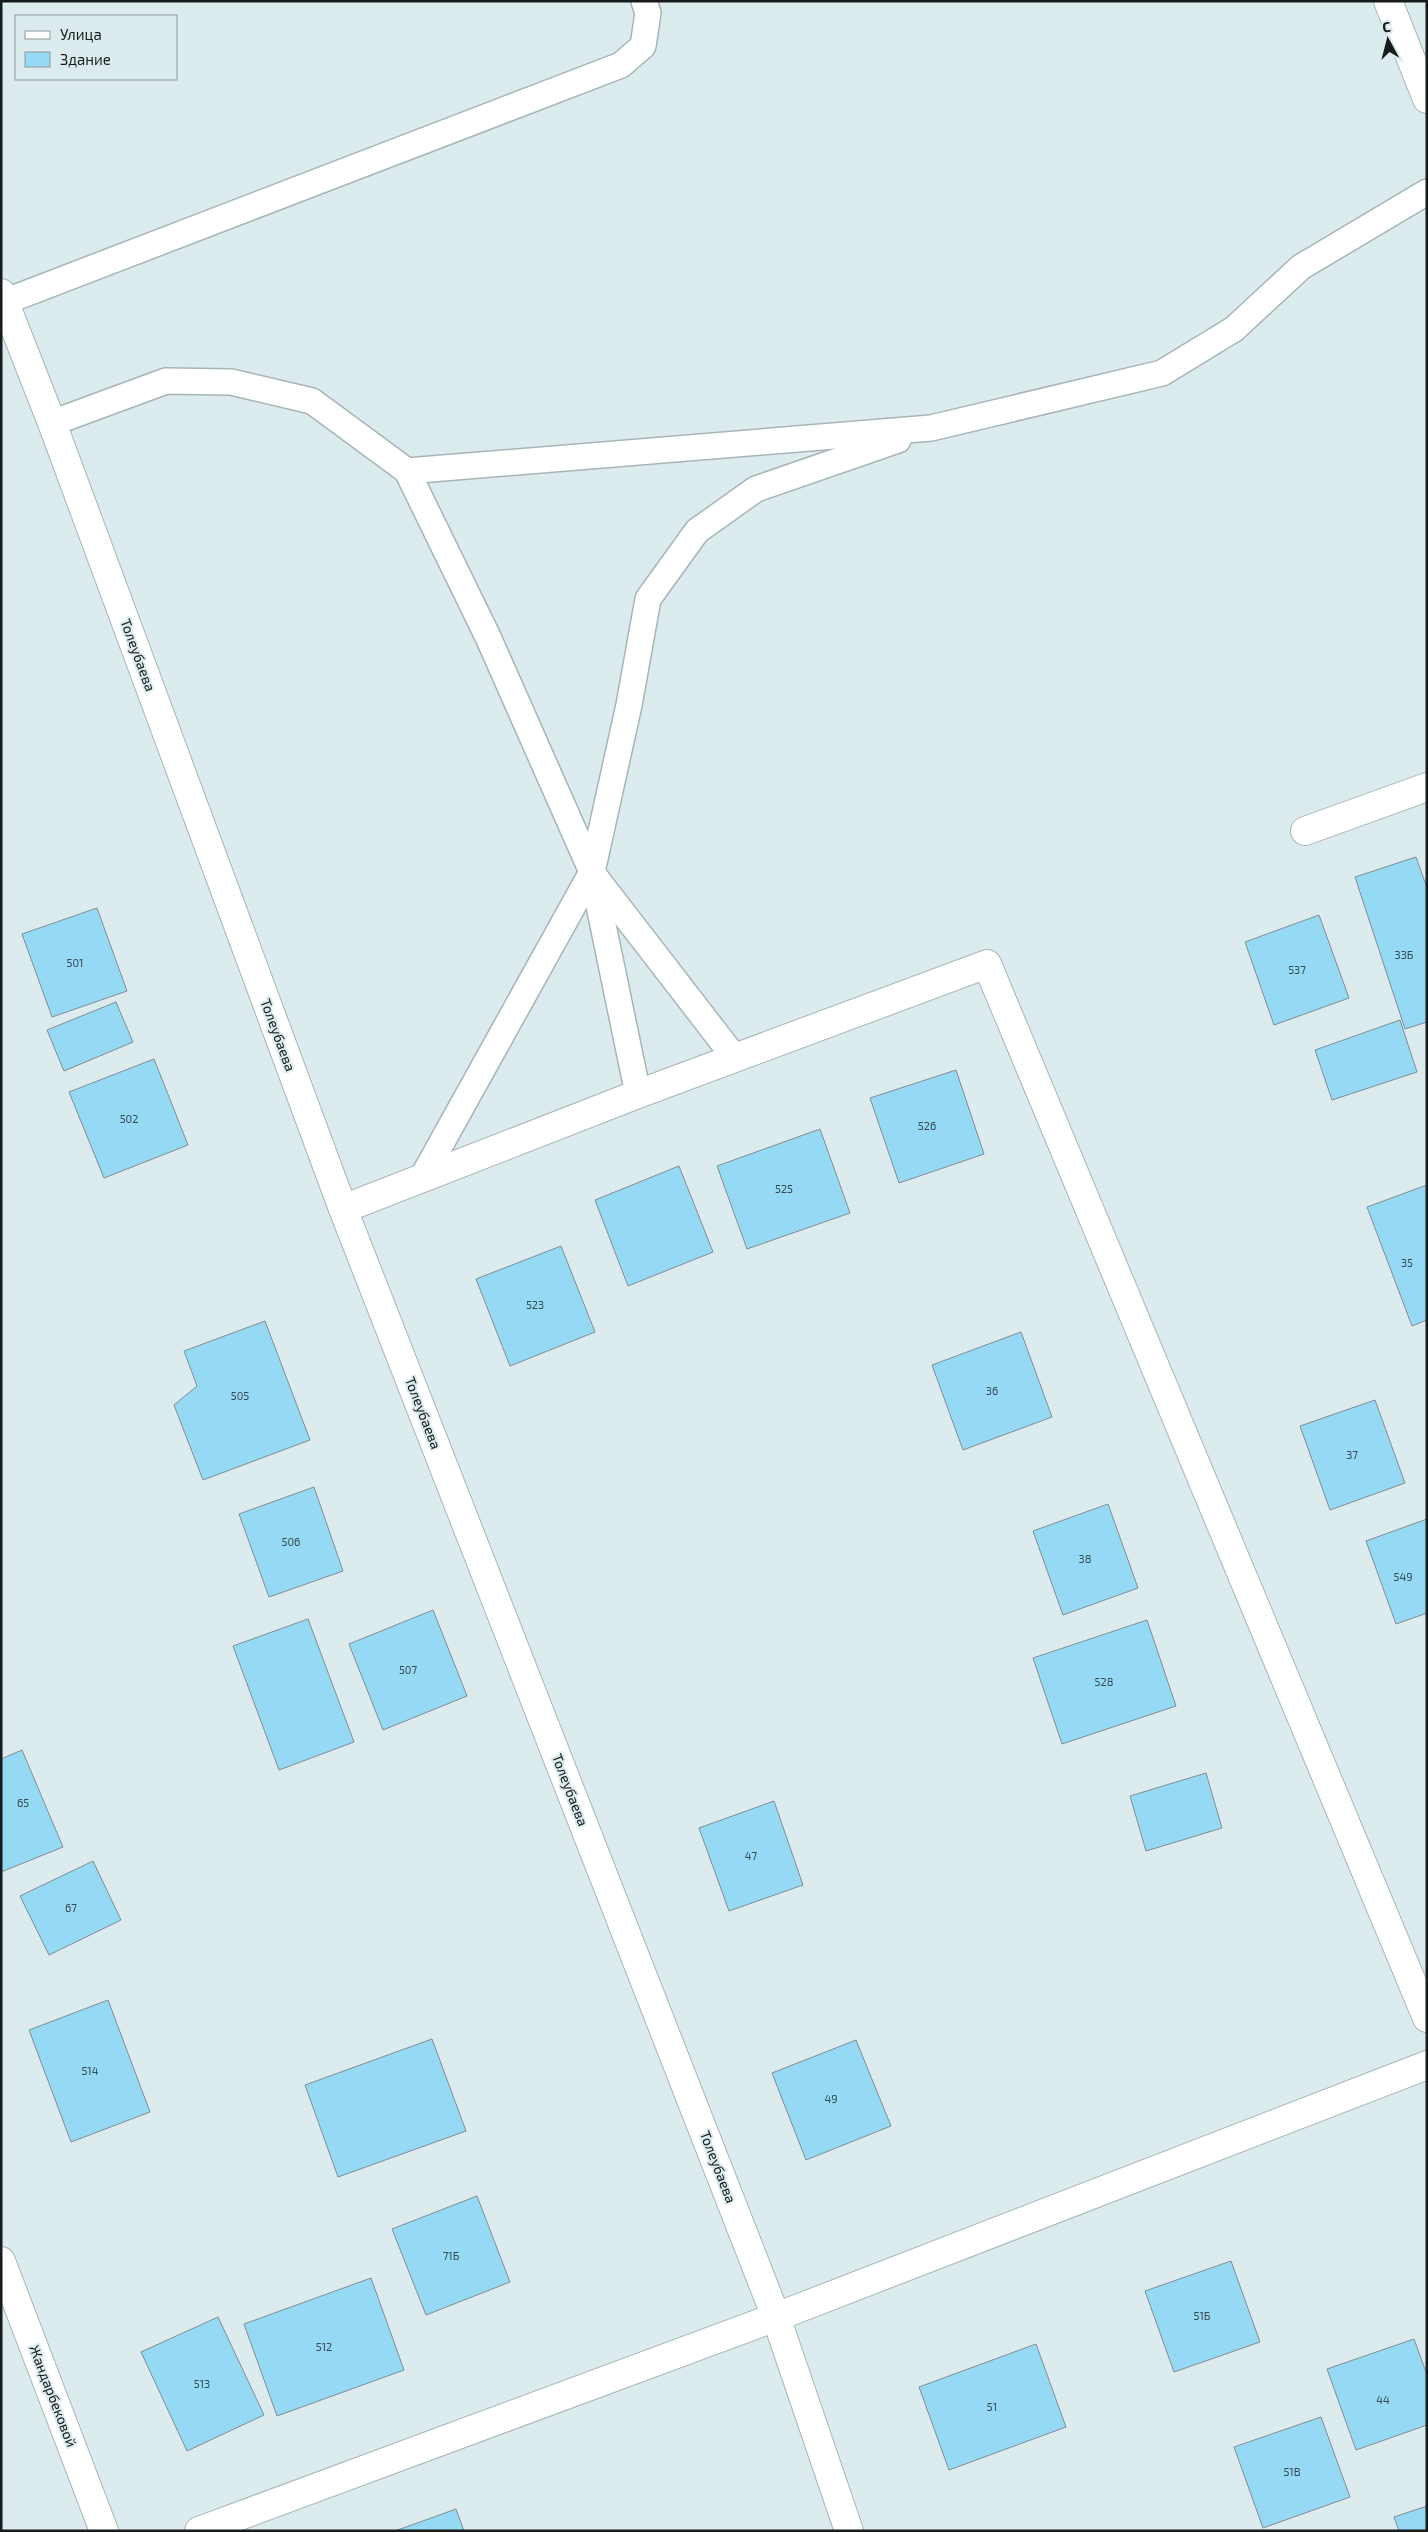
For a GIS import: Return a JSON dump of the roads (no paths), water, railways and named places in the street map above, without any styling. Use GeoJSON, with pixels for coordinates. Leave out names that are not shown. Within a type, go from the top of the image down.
{"type":"FeatureCollection","features":[{"type":"Feature","properties":{"kind":"street"},"geometry":{"type":"LineString","coordinates":[[1388,1],[1427,99]]}},
{"type":"Feature","properties":{"kind":"street","name":"Толеубаева"},"geometry":{"type":"LineString","coordinates":[[3,298],[10,344],[52,423],[343,1209],[776,2316],[849,2531]]}},
{"type":"Feature","properties":{"kind":"street"},"geometry":{"type":"LineString","coordinates":[[1304,831],[1427,787]]}},
{"type":"Feature","properties":{"kind":"street"},"geometry":{"type":"LineString","coordinates":[[343,1209],[638,1094],[987,964],[1427,2018]]}},
{"type":"Feature","properties":{"kind":"street"},"geometry":{"type":"LineString","coordinates":[[199,2531],[776,2316],[1427,2064]]}},
{"type":"Feature","properties":{"kind":"street","name":"Жандарбековой"},"geometry":{"type":"LineString","coordinates":[[1,2261],[104,2531]]}},
{"type":"Feature","properties":{"kind":"lane"},"geometry":{"type":"LineString","coordinates":[[3,298],[621,65],[643,46],[648,13],[644,1]]}},
{"type":"Feature","properties":{"kind":"lane"},"geometry":{"type":"LineString","coordinates":[[422,1178],[592,872],[629,706],[648,599],[697,531],[756,489],[932,428],[1162,373],[1234,329],[1301,268],[1427,192]]}},
{"type":"Feature","properties":{"kind":"lane"},"geometry":{"type":"LineString","coordinates":[[52,423],[166,380],[231,382],[312,401],[407,471],[488,637],[592,872],[638,1094]]}},
{"type":"Feature","properties":{"kind":"lane"},"geometry":{"type":"LineString","coordinates":[[407,471],[932,428]]}},
{"type":"Feature","properties":{"kind":"lane"},"geometry":{"type":"LineString","coordinates":[[592,872],[735,1058]]}}]}
